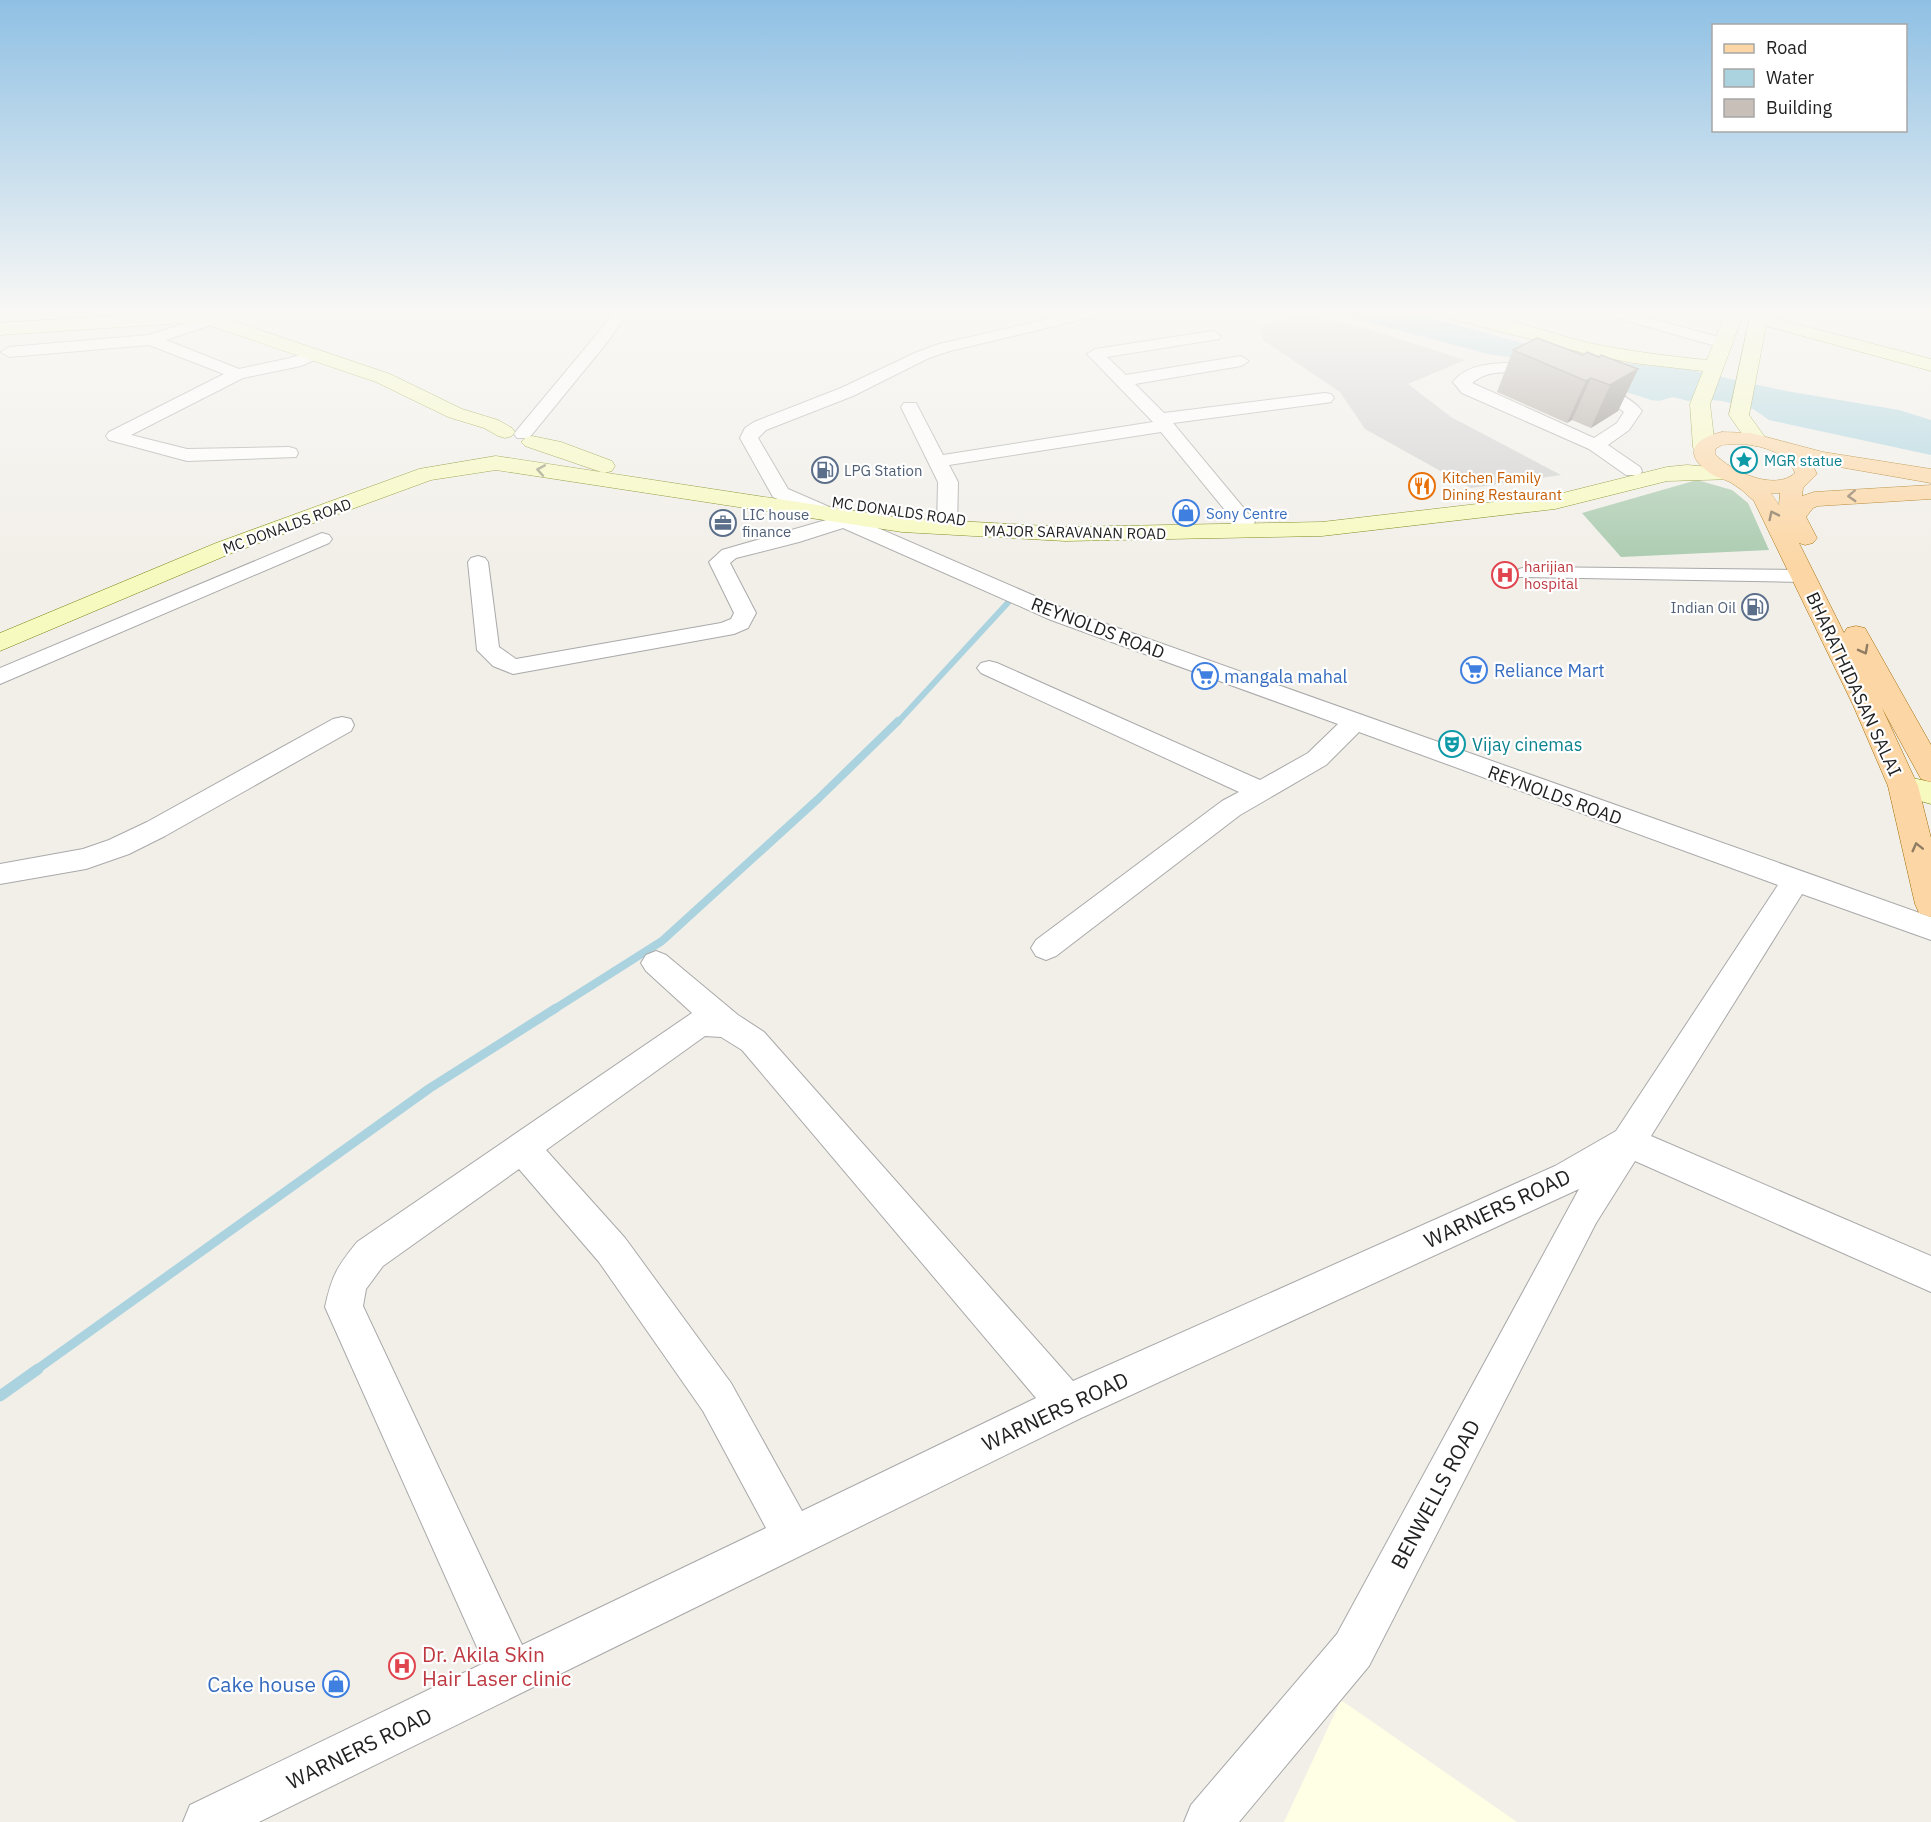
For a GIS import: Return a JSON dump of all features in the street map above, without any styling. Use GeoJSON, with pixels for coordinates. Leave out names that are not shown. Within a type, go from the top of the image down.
{"type":"FeatureCollection","features":[{"type":"Feature","properties":{"kind":"main road"},"geometry":{"type":"LineString","coordinates":[[422,397],[455,413],[553,447],[589,471]]}},
{"type":"Feature","properties":{"kind":"main road"},"geometry":{"type":"LineString","coordinates":[[1702,397],[1700,404],[1717,466]]}},
{"type":"Feature","properties":{"kind":"main road"},"geometry":{"type":"LineString","coordinates":[[1742,397],[1738,415],[1764,442],[1798,458],[1805,466],[1806,474],[1798,481]]}},
{"type":"Feature","properties":{"kind":"main road"},"geometry":{"type":"LineString","coordinates":[[427,474],[465,443],[455,413]]}},
{"type":"Feature","properties":{"kind":"main road"},"geometry":{"type":"LineString","coordinates":[[520,436],[531,447],[520,457],[496,463],[475,459],[470,455],[469,449],[482,437],[520,436]]}},
{"type":"Feature","properties":{"kind":"main road"},"geometry":{"type":"LineString","coordinates":[[1717,466],[1718,439],[1742,438],[1821,458],[1931,476]]}},
{"type":"Feature","properties":{"kind":"main road","name":"MC DONALDS ROAD"},"geometry":{"type":"LineString","coordinates":[[0,644],[224,548],[427,474],[496,463],[589,471],[780,493],[948,525],[1034,526],[1245,522]]}},
{"type":"Feature","properties":{"kind":"main road"},"geometry":{"type":"LineString","coordinates":[[1245,522],[1314,518],[1480,501],[1542,492],[1633,471],[1717,466],[1761,484],[1845,477],[1931,489]]}},
{"type":"Feature","properties":{"kind":"main road","name":"MAJOR SARAVANAN ROAD"},"geometry":{"type":"LineString","coordinates":[[589,471],[654,486],[902,525],[948,525],[1065,534],[1322,529],[1555,502],[1667,474],[1717,466]]}},
{"type":"Feature","properties":{"kind":"main road","name":"BHARATHIDASAN SALAI"},"geometry":{"type":"LineString","coordinates":[[1717,466],[1764,498],[1867,705],[1917,789],[1931,904]]}},
{"type":"Feature","properties":{"kind":"main road","name":"BHARATHIDASAN SALAI"},"geometry":{"type":"LineString","coordinates":[[1798,481],[1790,507],[1794,518],[1931,772]]}},
{"type":"Feature","properties":{"kind":"main road"},"geometry":{"type":"LineString","coordinates":[[1794,518],[1805,503],[1814,499],[1931,489]]}},
{"type":"Feature","properties":{"kind":"street"},"geometry":{"type":"LineString","coordinates":[[192,397],[115,436],[187,455],[290,453]]}},
{"type":"Feature","properties":{"kind":"street"},"geometry":{"type":"LineString","coordinates":[[520,436],[553,397]]}},
{"type":"Feature","properties":{"kind":"street"},"geometry":{"type":"LineString","coordinates":[[780,493],[749,438],[751,432],[760,426],[834,397]]}},
{"type":"Feature","properties":{"kind":"street"},"geometry":{"type":"LineString","coordinates":[[1137,397],[1162,423],[1245,522]]}},
{"type":"Feature","properties":{"kind":"street"},"geometry":{"type":"LineString","coordinates":[[1486,397],[1595,445],[1633,471]]}},
{"type":"Feature","properties":{"kind":"street"},"geometry":{"type":"LineString","coordinates":[[1595,445],[1633,415],[1633,411],[1612,397]]}},
{"type":"Feature","properties":{"kind":"street"},"geometry":{"type":"LineString","coordinates":[[938,461],[1325,398]]}},
{"type":"Feature","properties":{"kind":"street"},"geometry":{"type":"LineString","coordinates":[[910,407],[948,482],[948,525]]}},
{"type":"Feature","properties":{"kind":"street","name":"REYNOLDS ROAD"},"geometry":{"type":"LineString","coordinates":[[780,493],[1059,615],[1795,882],[1931,929]]}},
{"type":"Feature","properties":{"kind":"street"},"geometry":{"type":"LineString","coordinates":[[478,562],[488,650],[513,667],[726,629],[740,623],[745,613],[719,562],[729,554],[844,521]]}},
{"type":"Feature","properties":{"kind":"street"},"geometry":{"type":"LineString","coordinates":[[0,677],[322,539]]}},
{"type":"Feature","properties":{"kind":"street"},"geometry":{"type":"LineString","coordinates":[[1526,573],[1803,576]]}},
{"type":"Feature","properties":{"kind":"street"},"geometry":{"type":"LineString","coordinates":[[989,668],[1261,791]]}},
{"type":"Feature","properties":{"kind":"street"},"geometry":{"type":"LineString","coordinates":[[1046,948],[1231,808],[1317,759],[1355,722]]}},
{"type":"Feature","properties":{"kind":"street"},"geometry":{"type":"LineString","coordinates":[[0,874],[86,859],[119,846],[156,829],[342,725]]}},
{"type":"Feature","properties":{"kind":"street","name":"WARNERS ROAD"},"geometry":{"type":"LineString","coordinates":[[207,1822],[1067,1404],[1567,1177],[1628,1142],[1795,882]]}},
{"type":"Feature","properties":{"kind":"street"},"geometry":{"type":"LineString","coordinates":[[656,963],[727,1024],[753,1041],[1067,1404]]}},
{"type":"Feature","properties":{"kind":"street"},"geometry":{"type":"LineString","coordinates":[[512,1674],[344,1307],[349,1281],[370,1254],[700,1023],[727,1024]]}},
{"type":"Feature","properties":{"kind":"street"},"geometry":{"type":"LineString","coordinates":[[1628,1142],[1931,1274]]}},
{"type":"Feature","properties":{"kind":"street","name":"BENWELLS ROAD"},"geometry":{"type":"LineString","coordinates":[[1208,1822],[1353,1650],[1584,1211],[1628,1142]]}},
{"type":"Feature","properties":{"kind":"street"},"geometry":{"type":"LineString","coordinates":[[522,1147],[612,1250],[717,1396],[793,1536]]}},
{"type":"Feature","properties":{"kind":"shaded area"},"geometry":{"type":"Polygon","coordinates":[[[1343,397],[1425,397],[1451,417],[1561,475],[1471,488],[1365,429],[1343,397]]]}},
{"type":"Feature","properties":{"kind":"shaded area"},"geometry":{"type":"Polygon","coordinates":[[[1697,480],[1732,490],[1748,503],[1769,550],[1621,557],[1582,513],[1697,480]]]}},
{"type":"Feature","properties":{"kind":"shaded area"},"geometry":{"type":"Polygon","coordinates":[[[1341,1700],[1517,1822],[1284,1822],[1341,1700]]]}},
{"type":"Feature","properties":{"kind":"water"},"geometry":{"type":"Polygon","coordinates":[[[1642,397],[1673,397],[1659,401],[1642,397]]]}},
{"type":"Feature","properties":{"kind":"water"},"geometry":{"type":"Polygon","coordinates":[[[1673,397],[1822,397],[1899,410],[1931,420],[1931,455],[1769,420],[1753,409],[1722,401],[1700,399],[1688,401],[1673,397]]]}},
{"type":"Feature","properties":{"kind":"waterway"},"geometry":{"type":"LineString","coordinates":[[897,723],[1015,595]]}},
{"type":"Feature","properties":{"kind":"waterway"},"geometry":{"type":"LineString","coordinates":[[553,1010],[662,941],[818,799],[898,721]]}},
{"type":"Feature","properties":{"kind":"waterway"},"geometry":{"type":"LineString","coordinates":[[36,1370],[430,1088],[556,1008]]}},
{"type":"Feature","properties":{"kind":"waterway"},"geometry":{"type":"LineString","coordinates":[[0,1396],[38,1369]]}},
{"type":"Feature","properties":{"kind":"place","name":"MGR statue"},"geometry":{"type":"Point","coordinates":[1744,460]}},
{"type":"Feature","properties":{"kind":"place","name":"LPG Station"},"geometry":{"type":"Point","coordinates":[825,470]}},
{"type":"Feature","properties":{"kind":"place","name":"Kitchen Family Dining Restaurant"},"geometry":{"type":"Point","coordinates":[1422,486]}},
{"type":"Feature","properties":{"kind":"place","name":"Sony Centre"},"geometry":{"type":"Point","coordinates":[1186,513]}},
{"type":"Feature","properties":{"kind":"place","name":"LIC house finance"},"geometry":{"type":"Point","coordinates":[723,523]}},
{"type":"Feature","properties":{"kind":"place","name":"harijian hospital"},"geometry":{"type":"Point","coordinates":[1505,575]}},
{"type":"Feature","properties":{"kind":"place","name":"Indian Oil"},"geometry":{"type":"Point","coordinates":[1755,607]}},
{"type":"Feature","properties":{"kind":"place","name":"Reliance Mart"},"geometry":{"type":"Point","coordinates":[1474,670]}},
{"type":"Feature","properties":{"kind":"place","name":"mangala mahal"},"geometry":{"type":"Point","coordinates":[1205,676]}},
{"type":"Feature","properties":{"kind":"place","name":"Vijay cinemas"},"geometry":{"type":"Point","coordinates":[1452,744]}},
{"type":"Feature","properties":{"kind":"place","name":"Dr. Akila Skin Hair Laser clinic"},"geometry":{"type":"Point","coordinates":[402,1666]}},
{"type":"Feature","properties":{"kind":"place","name":"Cake house"},"geometry":{"type":"Point","coordinates":[336,1684]}}]}
